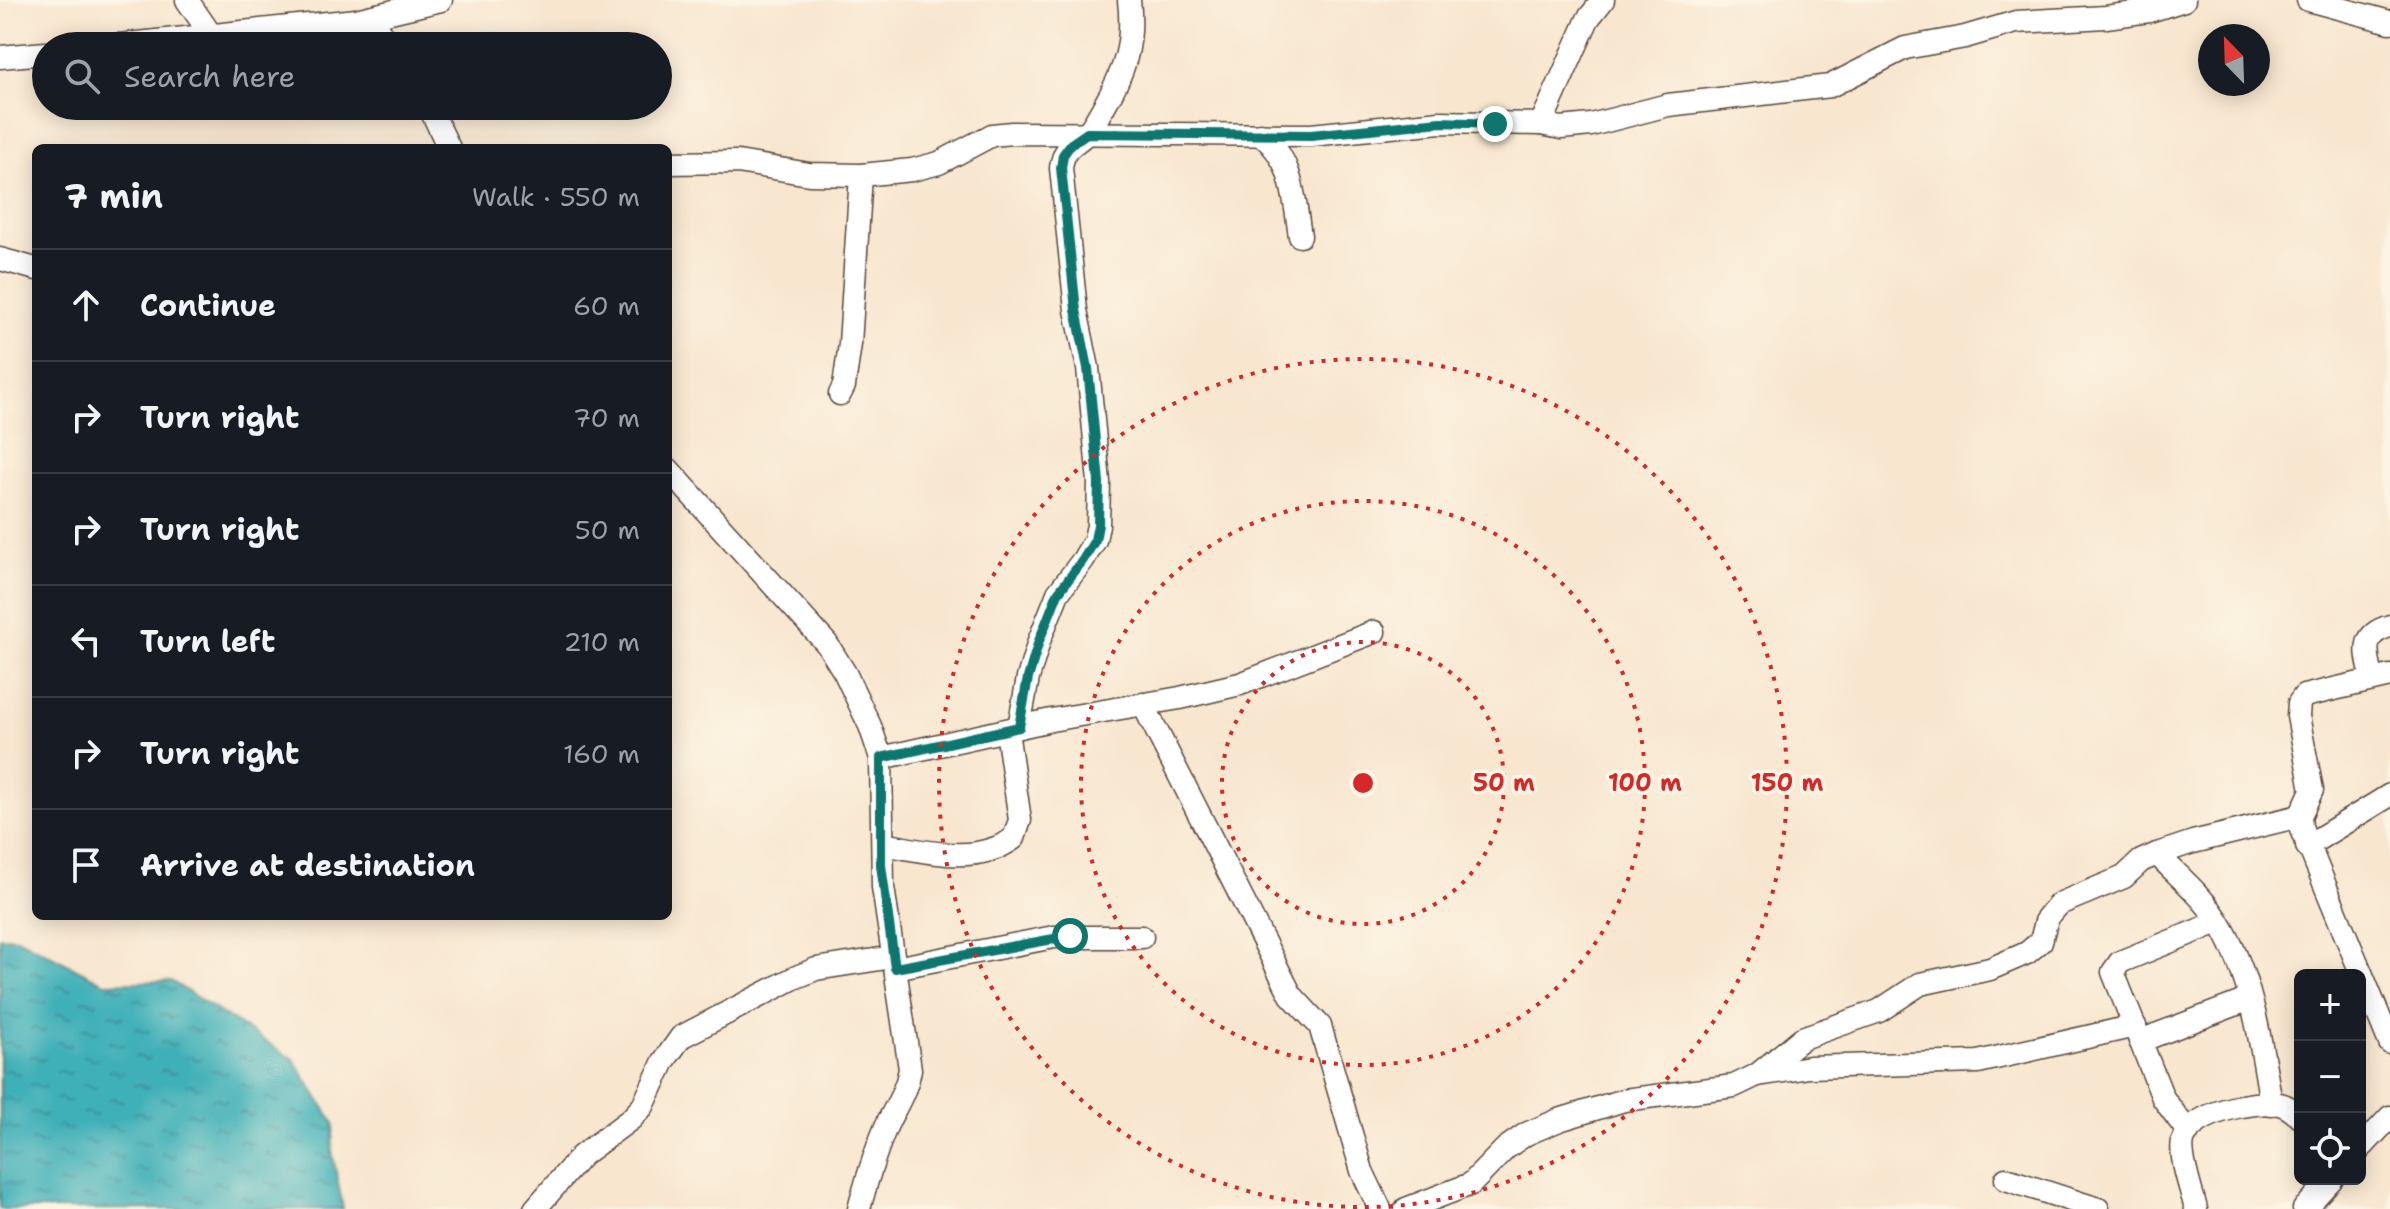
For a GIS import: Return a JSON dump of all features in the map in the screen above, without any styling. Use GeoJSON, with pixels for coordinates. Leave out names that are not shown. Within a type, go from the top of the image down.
{"type":"FeatureCollection","features":[{"type":"Feature","properties":{"kind":"street"},"geometry":{"type":"LineString","coordinates":[[187,0],[209,32]]}},
{"type":"Feature","properties":{"kind":"street"},"geometry":{"type":"LineString","coordinates":[[237,32],[369,17],[441,0]]}},
{"type":"Feature","properties":{"kind":"street"},"geometry":{"type":"LineString","coordinates":[[883,844],[929,852],[966,854],[988,851],[1014,838],[1020,820],[1013,729],[1039,641],[1058,593],[1095,540],[1098,525],[1099,482],[1088,368],[1076,310],[1061,168],[1063,155],[1071,144],[1087,133],[1123,72],[1129,46],[1129,0]]}},
{"type":"Feature","properties":{"kind":"street"},"geometry":{"type":"LineString","coordinates":[[1541,124],[1588,19],[1603,0]]}},
{"type":"Feature","properties":{"kind":"street"},"geometry":{"type":"LineString","coordinates":[[672,163],[738,162],[809,174],[861,175],[912,170],[939,163],[992,135],[1012,133],[1311,135],[1440,122],[1541,124],[1561,128],[1591,125],[1668,105],[1830,86],[1916,44],[1965,37],[2016,22],[2106,17],[2149,11],[2184,0]]}},
{"type":"Feature","properties":{"kind":"street"},"geometry":{"type":"LineString","coordinates":[[2308,0],[2390,22]]}},
{"type":"Feature","properties":{"kind":"street"},"geometry":{"type":"LineString","coordinates":[[369,17],[380,32]]}},
{"type":"Feature","properties":{"kind":"street"},"geometry":{"type":"LineString","coordinates":[[0,57],[32,54]]}},
{"type":"Feature","properties":{"kind":"street"},"geometry":{"type":"LineString","coordinates":[[436,120],[447,144]]}},
{"type":"Feature","properties":{"kind":"street"},"geometry":{"type":"LineString","coordinates":[[1260,134],[1278,151],[1284,162],[1291,181],[1300,236]]}},
{"type":"Feature","properties":{"kind":"street"},"geometry":{"type":"LineString","coordinates":[[840,394],[850,344],[861,175]]}},
{"type":"Feature","properties":{"kind":"street"},"geometry":{"type":"LineString","coordinates":[[0,259],[32,268]]}},
{"type":"Feature","properties":{"kind":"street"},"geometry":{"type":"LineString","coordinates":[[672,473],[827,644],[857,699],[881,758],[883,887],[910,1069],[908,1083],[871,1167],[859,1209]]}},
{"type":"Feature","properties":{"kind":"street"},"geometry":{"type":"LineString","coordinates":[[2390,626],[2372,634],[2368,641],[2381,678],[2304,696],[2299,703],[2298,716],[2312,790],[2300,816],[2301,827],[2384,1012],[2390,1043]]}},
{"type":"Feature","properties":{"kind":"street"},"geometry":{"type":"LineString","coordinates":[[881,758],[1240,684],[1374,632]]}},
{"type":"Feature","properties":{"kind":"street"},"geometry":{"type":"LineString","coordinates":[[1143,704],[1291,995],[1320,1026],[1362,1171],[1380,1209]]}},
{"type":"Feature","properties":{"kind":"street"},"geometry":{"type":"LineString","coordinates":[[2307,846],[2390,795]]}},
{"type":"Feature","properties":{"kind":"street"},"geometry":{"type":"LineString","coordinates":[[1406,1209],[1471,1184],[1506,1148],[1526,1134],[1559,1120],[1624,1100],[1734,1086],[1757,1075],[1802,1038],[1879,1011],[1920,984],[1990,969],[2027,953],[2041,941],[2047,918],[2059,904],[2124,877],[2141,861],[2193,842],[2300,816]]}},
{"type":"Feature","properties":{"kind":"street"},"geometry":{"type":"LineString","coordinates":[[2157,854],[2201,899],[2218,922],[2233,951],[2250,999],[2271,1104]]}},
{"type":"Feature","properties":{"kind":"street"},"geometry":{"type":"LineString","coordinates":[[2188,1132],[2163,1098],[2113,972],[2116,966],[2218,922]]}},
{"type":"Feature","properties":{"kind":"street"},"geometry":{"type":"LineString","coordinates":[[535,1209],[581,1156],[631,1119],[643,1106],[664,1061],[681,1037],[816,969],[894,963],[1054,937],[1142,937]]}},
{"type":"Feature","properties":{"kind":"street"},"geometry":{"type":"LineString","coordinates":[[1757,1075],[1809,1067],[1978,1062],[2138,1034],[2250,999]]}},
{"type":"Feature","properties":{"kind":"street"},"geometry":{"type":"LineString","coordinates":[[2196,1209],[2183,1141],[2200,1120],[2219,1112],[2259,1104],[2271,1104],[2296,1113]]}},
{"type":"Feature","properties":{"kind":"street"},"geometry":{"type":"LineString","coordinates":[[2366,1143],[2390,1117]]}},
{"type":"Feature","properties":{"kind":"street"},"geometry":{"type":"LineString","coordinates":[[2006,1179],[2098,1209]]}},
{"type":"Feature","properties":{"kind":"street"},"geometry":{"type":"LineString","coordinates":[[2304,1209],[2326,1185]]}},
{"type":"Feature","properties":{"kind":"water"},"geometry":{"type":"Polygon","coordinates":[[[0,937],[17,938],[104,983],[171,981],[293,1059],[334,1123],[332,1151],[343,1209],[0,1209],[0,937]]]}},
{"type":"Feature","properties":{"kind":"route"},"geometry":{"type":"LineString","coordinates":[[1070,936],[895,968],[881,865],[881,758],[1019,727],[1032,662],[1058,593],[1095,540],[1099,482],[1086,351],[1076,310],[1061,180],[1063,155],[1071,144],[1087,133],[1311,135],[1440,122],[1495,124]]}}]}
